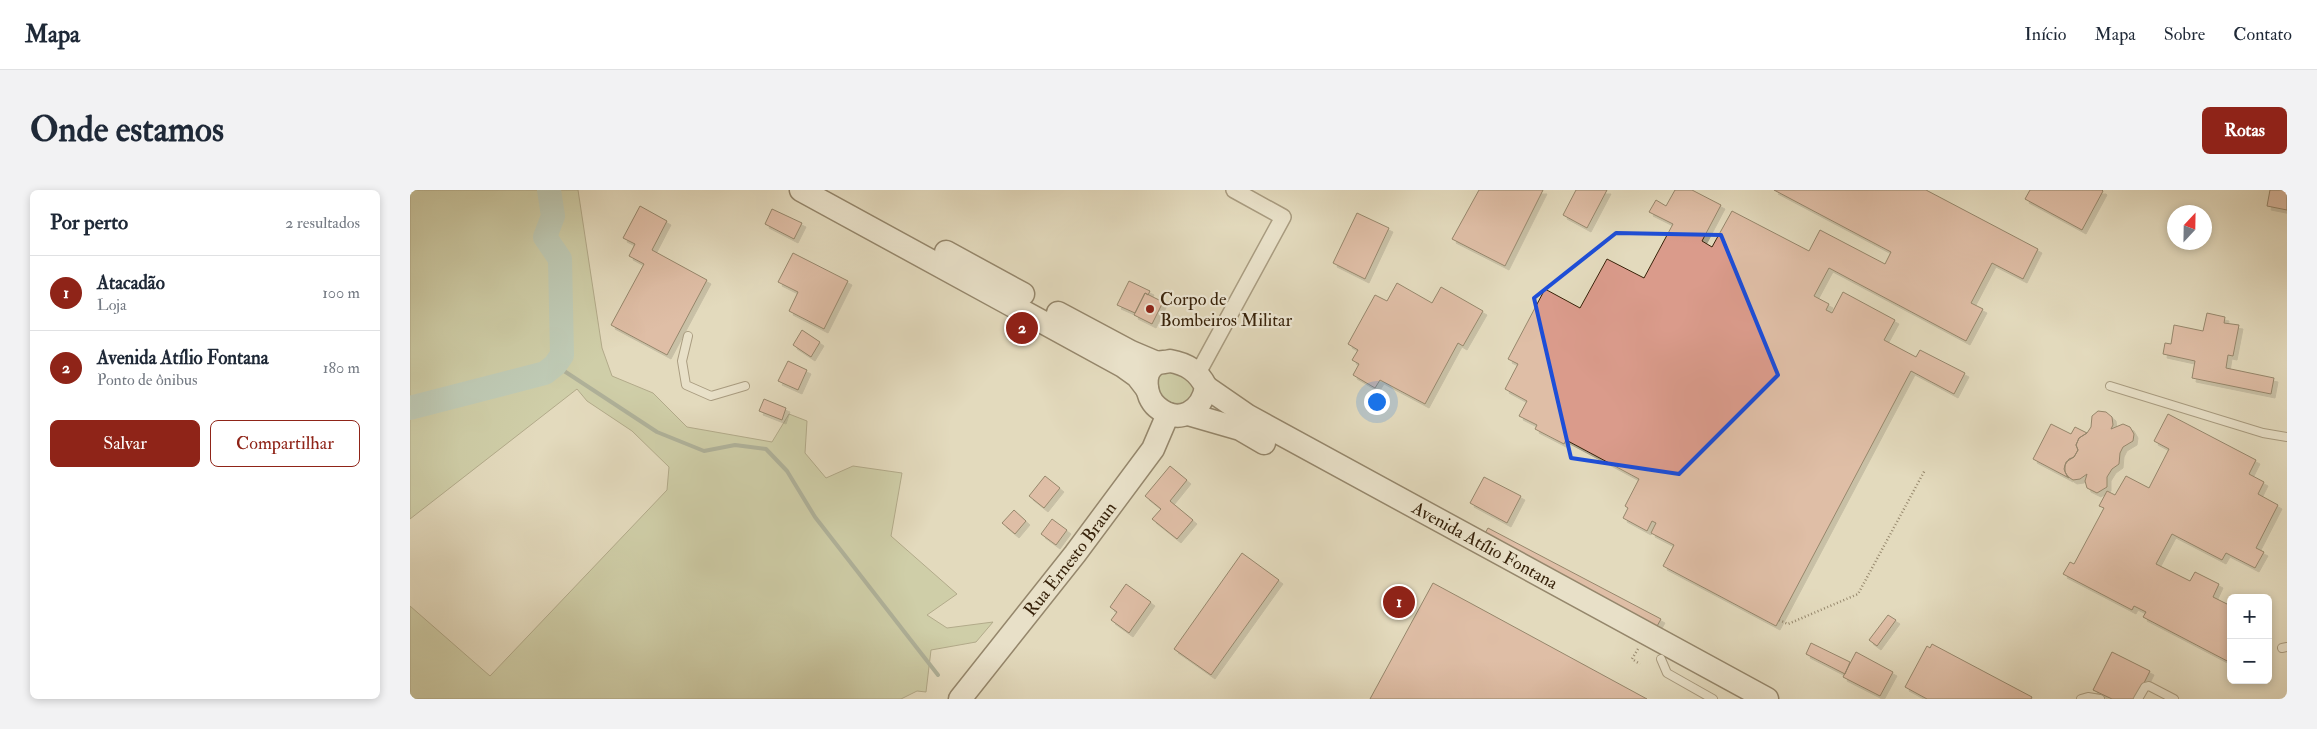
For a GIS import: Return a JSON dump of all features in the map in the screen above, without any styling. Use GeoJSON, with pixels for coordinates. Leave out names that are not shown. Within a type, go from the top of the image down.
{"type":"FeatureCollection","features":[{"type":"Feature","properties":{"kind":"main road"},"geometry":{"type":"LineString","coordinates":[[801,190],[1123,366],[1137,376],[1147,389]]}},
{"type":"Feature","properties":{"kind":"main road"},"geometry":{"type":"LineString","coordinates":[[833,190],[1131,352],[1157,364]]}},
{"type":"Feature","properties":{"kind":"main road"},"geometry":{"type":"LineString","coordinates":[[1181,363],[1202,380],[1204,398],[1198,407],[1178,414],[1157,408],[1150,399],[1147,379],[1150,370],[1157,364],[1181,363]]}},
{"type":"Feature","properties":{"kind":"main road","name":"Avenida Atílio Fontana"},"geometry":{"type":"LineString","coordinates":[[1202,380],[1248,416],[1766,699]]}},
{"type":"Feature","properties":{"kind":"main road","name":"Avenida Atílio Fontana"},"geometry":{"type":"LineString","coordinates":[[1178,414],[1240,429],[1646,657],[1736,699]]}},
{"type":"Feature","properties":{"kind":"main road","name":"Rua Ernesto Braun"},"geometry":{"type":"LineString","coordinates":[[960,699],[1075,554],[1178,414]]}},
{"type":"Feature","properties":{"kind":"street"},"geometry":{"type":"LineString","coordinates":[[1202,380],[1216,342],[1283,217],[1234,190]]}},
{"type":"Feature","properties":{"kind":"lane"},"geometry":{"type":"LineString","coordinates":[[688,336],[682,362],[686,385],[711,396],[744,386]]}},
{"type":"Feature","properties":{"kind":"lane"},"geometry":{"type":"LineString","coordinates":[[2110,386],[2254,430],[2287,438]]}},
{"type":"Feature","properties":{"kind":"lane"},"geometry":{"type":"LineString","coordinates":[[1646,657],[1667,674],[1713,699]]}},
{"type":"Feature","properties":{"kind":"lane"},"geometry":{"type":"LineString","coordinates":[[2138,699],[2145,687],[2149,686],[2174,699]]}},
{"type":"Feature","properties":{"kind":"lane"},"geometry":{"type":"LineString","coordinates":[[2081,699],[2088,696],[2100,699]]}},
{"type":"Feature","properties":{"kind":"path"},"geometry":{"type":"LineString","coordinates":[[1779,620],[1788,624],[1858,594],[1925,470]]}},
{"type":"Feature","properties":{"kind":"highlighted area"},"geometry":{"type":"Polygon","coordinates":[[[1616,233],[1721,235],[1778,375],[1679,474],[1571,458],[1534,298],[1616,233]]]}},
{"type":"Feature","properties":{"kind":"green space"},"geometry":{"type":"Polygon","coordinates":[[[410,190],[578,190],[602,348],[612,376],[653,393],[687,427],[772,442],[789,414],[807,421],[805,453],[826,478],[853,466],[902,473],[891,536],[957,594],[927,615],[947,628],[993,622],[976,642],[931,650],[926,692],[917,691],[901,699],[410,699],[410,606],[490,676],[667,490],[669,467],[632,431],[587,401],[577,389],[410,519],[410,190]]]}},
{"type":"Feature","properties":{"kind":"green space"},"geometry":{"type":"Polygon","coordinates":[[[1177,371],[1196,387],[1194,397],[1185,402],[1173,403],[1160,397],[1157,374],[1177,371]]]}},
{"type":"Feature","properties":{"kind":"building"},"geometry":{"type":"Polygon","coordinates":[[[1479,190],[1543,190],[1505,266],[1452,239],[1479,190]]]}},
{"type":"Feature","properties":{"kind":"building"},"geometry":{"type":"Polygon","coordinates":[[[1576,190],[1607,190],[1587,228],[1563,215],[1576,190]]]}},
{"type":"Feature","properties":{"kind":"building"},"geometry":{"type":"Polygon","coordinates":[[[1675,190],[1692,190],[1721,205],[1702,241],[1712,247],[1732,211],[1809,251],[1820,230],[1885,264],[1891,252],[1774,190],[1926,190],[2038,249],[2023,279],[1992,263],[1971,303],[1983,309],[1966,341],[1829,268],[1814,296],[1829,304],[1826,310],[1832,313],[1843,292],[1895,320],[1884,340],[1916,357],[1920,350],[1965,373],[1954,394],[1911,371],[1776,626],[1663,566],[1674,545],[1651,533],[1656,523],[1652,521],[1647,531],[1623,518],[1628,508],[1625,506],[1639,479],[1566,440],[1564,444],[1535,429],[1537,425],[1519,416],[1527,401],[1505,389],[1518,364],[1508,359],[1545,289],[1580,308],[1607,259],[1644,278],[1673,224],[1649,212],[1656,200],[1666,206],[1675,190]]]}},
{"type":"Feature","properties":{"kind":"building"},"geometry":{"type":"Polygon","coordinates":[[[2030,190],[2103,191],[2082,230],[2025,199],[2030,190]]]}},
{"type":"Feature","properties":{"kind":"building"},"geometry":{"type":"Polygon","coordinates":[[[2270,190],[2287,190],[2287,210],[2267,206],[2270,190]]]}},
{"type":"Feature","properties":{"kind":"building"},"geometry":{"type":"Polygon","coordinates":[[[640,206],[667,221],[652,250],[707,280],[667,355],[611,325],[644,264],[629,256],[635,244],[623,238],[640,206]]]}},
{"type":"Feature","properties":{"kind":"building"},"geometry":{"type":"Polygon","coordinates":[[[772,209],[802,223],[794,239],[765,224],[772,209]]]}},
{"type":"Feature","properties":{"kind":"building"},"geometry":{"type":"Polygon","coordinates":[[[1357,213],[1389,228],[1365,279],[1333,263],[1357,213]]]}},
{"type":"Feature","properties":{"kind":"building"},"geometry":{"type":"Polygon","coordinates":[[[793,253],[848,281],[824,329],[789,311],[798,292],[778,282],[793,253]]]}},
{"type":"Feature","properties":{"kind":"building"},"geometry":{"type":"Polygon","coordinates":[[[1129,281],[1150,291],[1148,295],[1145,293],[1135,313],[1117,305],[1129,281]]]}},
{"type":"Feature","properties":{"kind":"building"},"geometry":{"type":"Polygon","coordinates":[[[1397,283],[1432,303],[1441,287],[1483,311],[1463,346],[1458,343],[1425,404],[1380,380],[1375,388],[1353,375],[1359,364],[1352,360],[1358,350],[1348,344],[1375,295],[1387,301],[1397,283]]]}},
{"type":"Feature","properties":{"kind":"building"},"geometry":{"type":"Polygon","coordinates":[[[1145,293],[1163,302],[1152,324],[1134,315],[1145,293]]]}},
{"type":"Feature","properties":{"kind":"building"},"geometry":{"type":"Polygon","coordinates":[[[2207,313],[2225,317],[2224,323],[2239,325],[2233,356],[2228,355],[2226,368],[2274,378],[2271,394],[2192,378],[2195,361],[2163,354],[2165,343],[2171,344],[2174,325],[2203,331],[2207,313]]]}},
{"type":"Feature","properties":{"kind":"building"},"geometry":{"type":"Polygon","coordinates":[[[802,330],[820,342],[811,357],[793,345],[802,330]]]}},
{"type":"Feature","properties":{"kind":"building"},"geometry":{"type":"Polygon","coordinates":[[[788,361],[807,370],[798,390],[778,381],[788,361]]]}},
{"type":"Feature","properties":{"kind":"building"},"geometry":{"type":"Polygon","coordinates":[[[764,399],[786,408],[782,420],[759,411],[764,399]]]}},
{"type":"Feature","properties":{"kind":"building"},"geometry":{"type":"Polygon","coordinates":[[[2098,411],[2106,412],[2112,417],[2113,425],[2111,429],[2123,424],[2130,427],[2134,434],[2133,441],[2123,447],[2120,453],[2119,464],[2112,469],[2107,477],[2107,487],[2097,493],[2087,488],[2085,481],[2087,474],[2080,479],[2073,480],[2067,476],[2064,469],[2066,462],[2074,457],[2078,450],[2076,445],[2079,438],[2087,433],[2091,427],[2092,416],[2098,411]]]}},
{"type":"Feature","properties":{"kind":"building"},"geometry":{"type":"Polygon","coordinates":[[[2168,414],[2256,460],[2249,474],[2264,482],[2258,494],[2278,505],[2256,548],[2264,552],[2255,568],[2226,553],[2222,560],[2172,534],[2156,564],[2190,581],[2195,572],[2219,584],[2213,597],[2227,604],[2227,661],[2143,617],[2146,612],[2134,606],[2132,610],[2063,574],[2070,562],[2074,564],[2104,508],[2099,506],[2107,491],[2115,495],[2126,476],[2149,488],[2169,449],[2154,441],[2168,414]]]}},
{"type":"Feature","properties":{"kind":"building"},"geometry":{"type":"Polygon","coordinates":[[[2051,424],[2071,434],[2075,427],[2087,433],[2079,438],[2076,445],[2078,450],[2074,457],[2069,459],[2065,465],[2065,472],[2069,478],[2033,459],[2051,424]]]}},
{"type":"Feature","properties":{"kind":"building"},"geometry":{"type":"Polygon","coordinates":[[[1170,466],[1187,480],[1170,501],[1193,520],[1177,539],[1152,519],[1161,509],[1145,496],[1170,466]]]}},
{"type":"Feature","properties":{"kind":"building"},"geometry":{"type":"Polygon","coordinates":[[[1045,476],[1060,488],[1044,508],[1029,496],[1045,476]]]}},
{"type":"Feature","properties":{"kind":"building"},"geometry":{"type":"Polygon","coordinates":[[[1484,477],[1521,496],[1507,523],[1470,503],[1484,477]]]}},
{"type":"Feature","properties":{"kind":"building"},"geometry":{"type":"Polygon","coordinates":[[[1014,510],[1026,521],[1015,534],[1002,523],[1014,510]]]}},
{"type":"Feature","properties":{"kind":"building"},"geometry":{"type":"Polygon","coordinates":[[[1052,519],[1067,530],[1056,545],[1041,534],[1052,519]]]}},
{"type":"Feature","properties":{"kind":"building"},"geometry":{"type":"Polygon","coordinates":[[[1488,528],[1661,619],[1656,628],[1484,535],[1488,528]]]}},
{"type":"Feature","properties":{"kind":"building"},"geometry":{"type":"Polygon","coordinates":[[[1242,553],[1279,580],[1211,675],[1174,649],[1242,553]]]}},
{"type":"Feature","properties":{"kind":"building"},"geometry":{"type":"Polygon","coordinates":[[[1433,583],[1472,604],[1647,699],[1370,699],[1433,583]]]}},
{"type":"Feature","properties":{"kind":"building"},"geometry":{"type":"Polygon","coordinates":[[[1126,584],[1151,602],[1129,633],[1111,620],[1117,612],[1110,607],[1126,584]]]}},
{"type":"Feature","properties":{"kind":"building"},"geometry":{"type":"Polygon","coordinates":[[[1888,615],[1896,620],[1877,646],[1869,640],[1888,615]]]}},
{"type":"Feature","properties":{"kind":"building"},"geometry":{"type":"Polygon","coordinates":[[[1811,643],[1850,662],[1845,674],[1806,654],[1811,643]]]}},
{"type":"Feature","properties":{"kind":"building"},"geometry":{"type":"Polygon","coordinates":[[[1932,644],[2032,697],[2031,699],[1927,699],[1905,687],[1927,646],[1930,648],[1932,644]]]}},
{"type":"Feature","properties":{"kind":"building"},"geometry":{"type":"Polygon","coordinates":[[[1856,652],[1893,672],[1880,696],[1843,677],[1856,652]]]}},
{"type":"Feature","properties":{"kind":"building"},"geometry":{"type":"Polygon","coordinates":[[[2112,652],[2150,671],[2136,699],[2112,699],[2093,690],[2112,652]]]}},
{"type":"Feature","properties":{"kind":"waterway"},"geometry":{"type":"LineString","coordinates":[[410,408],[545,373],[555,365],[562,355],[560,259],[545,237],[553,216],[549,190]]}},
{"type":"Feature","properties":{"kind":"waterway"},"geometry":{"type":"LineString","coordinates":[[555,365],[657,432],[704,451],[735,445],[766,449],[787,471],[815,517],[938,675]]}},
{"type":"Feature","properties":{"kind":"place","name":"Corpo de Bombeiros Militar"},"geometry":{"type":"Point","coordinates":[1150,309]}},
{"type":"Feature","properties":{"kind":"place","name":"Avenida Atílio Fontana"},"geometry":{"type":"Point","coordinates":[1022,328]}},
{"type":"Feature","properties":{"kind":"place","name":"Atacadão"},"geometry":{"type":"Point","coordinates":[1399,602]}}]}
